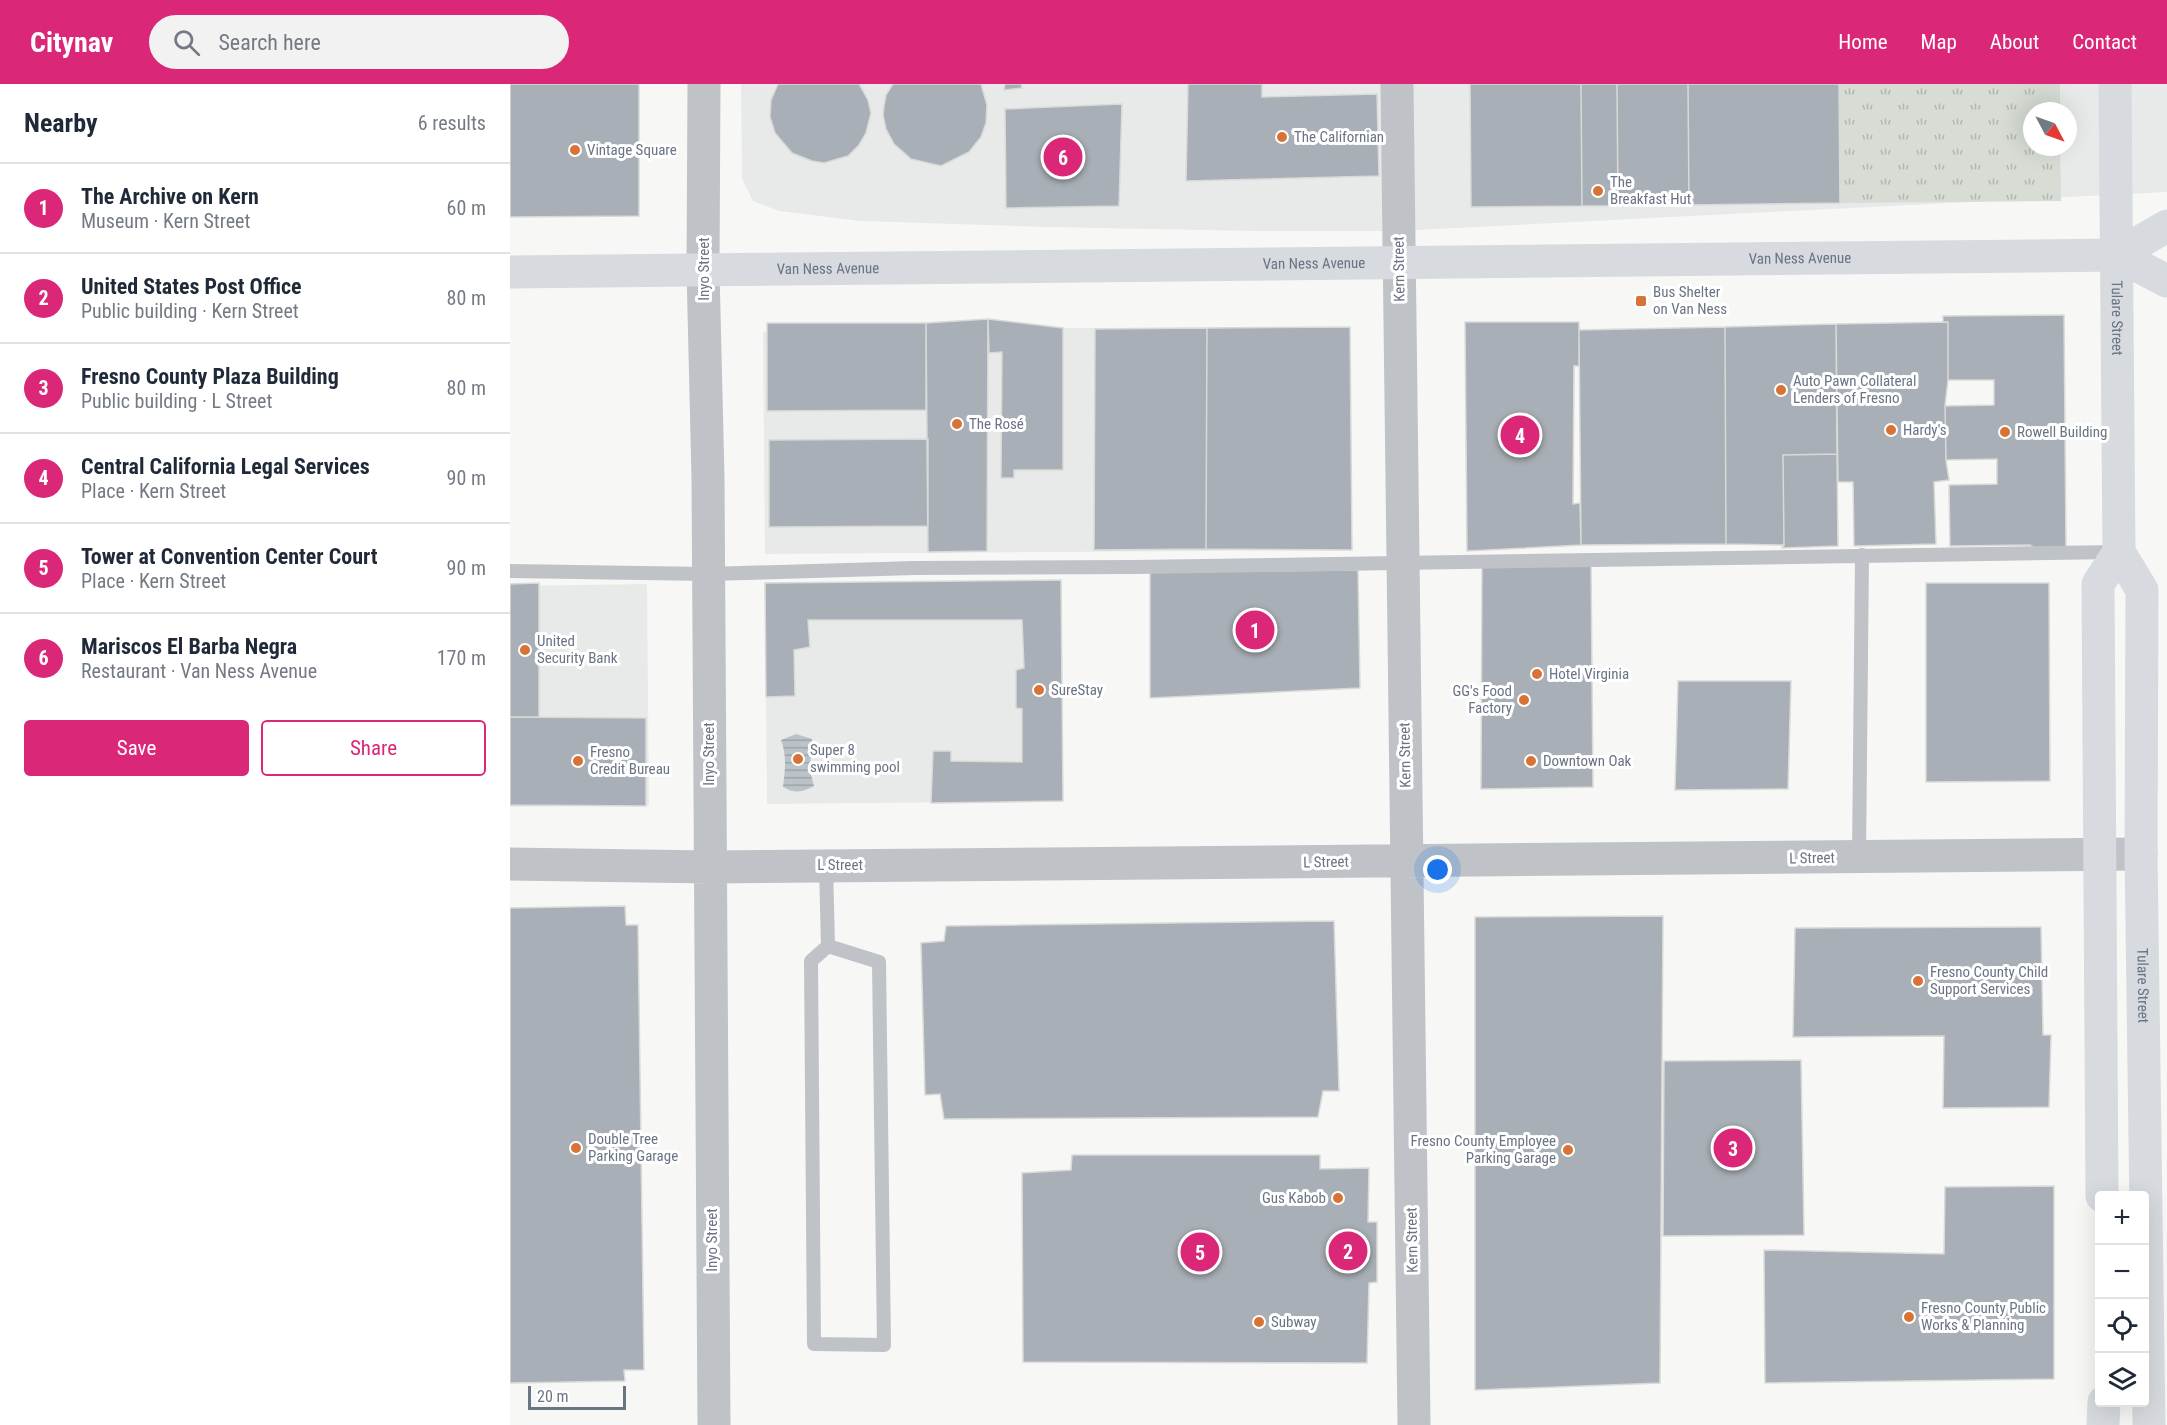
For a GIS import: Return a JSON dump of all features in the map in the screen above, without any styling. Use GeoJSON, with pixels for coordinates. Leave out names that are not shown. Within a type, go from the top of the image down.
{"type":"FeatureCollection","features":[{"type":"Feature","properties":{"kind":"main road","name":"Tulare Street"},"geometry":{"type":"LineString","coordinates":[[2115,84],[2119,552],[2142,590],[2141,854],[2149,1425]]}},
{"type":"Feature","properties":{"kind":"main road","name":"Van Ness Avenue"},"geometry":{"type":"LineString","coordinates":[[2117,255],[2167,226]]}},
{"type":"Feature","properties":{"kind":"main road","name":"Van Ness Avenue"},"geometry":{"type":"LineString","coordinates":[[510,272],[2117,255],[2167,281]]}},
{"type":"Feature","properties":{"kind":"main road"},"geometry":{"type":"LineString","coordinates":[[2102,1191],[2098,584],[2119,552]]}},
{"type":"Feature","properties":{"kind":"main road"},"geometry":{"type":"LineString","coordinates":[[2103,1407],[2103,1425]]}},
{"type":"Feature","properties":{"kind":"street","name":"Inyo Street"},"geometry":{"type":"LineString","coordinates":[[704,84],[703,270],[708,574],[714,1425]]}},
{"type":"Feature","properties":{"kind":"street","name":"Kern Street"},"geometry":{"type":"LineString","coordinates":[[1397,84],[1414,1425]]}},
{"type":"Feature","properties":{"kind":"street","name":"L Street"},"geometry":{"type":"LineString","coordinates":[[510,864],[709,867],[2141,854]]}},
{"type":"Feature","properties":{"kind":"lane"},"geometry":{"type":"LineString","coordinates":[[510,571],[708,574],[915,568],[2119,552]]}},
{"type":"Feature","properties":{"kind":"lane"},"geometry":{"type":"LineString","coordinates":[[1859,858],[1862,555]]}},
{"type":"Feature","properties":{"kind":"lane"},"geometry":{"type":"LineString","coordinates":[[826,866],[828,946]]}},
{"type":"Feature","properties":{"kind":"lane"},"geometry":{"type":"LineString","coordinates":[[828,946],[879,962],[884,1345],[814,1344],[811,961],[828,946]]}},
{"type":"Feature","properties":{"kind":"shaded area"},"geometry":{"type":"Polygon","coordinates":[[[741,84],[2167,84],[2167,192],[1397,231],[1258,231],[860,221],[779,211],[753,201],[742,179],[741,84]]]}},
{"type":"Feature","properties":{"kind":"shaded area"},"geometry":{"type":"Polygon","coordinates":[[[988,319],[1063,328],[1350,327],[1352,550],[765,554],[763,332],[873,331],[926,323],[988,319]]]}},
{"type":"Feature","properties":{"kind":"shaded area"},"geometry":{"type":"Polygon","coordinates":[[[1061,580],[1063,801],[767,804],[765,583],[1061,580]]]}},
{"type":"Feature","properties":{"kind":"shaded area"},"geometry":{"type":"Polygon","coordinates":[[[647,584],[649,805],[510,807],[510,586],[647,584]]]}},
{"type":"Feature","properties":{"kind":"shaded area","name":"Super 8 swimming pool"},"geometry":{"type":"Polygon","coordinates":[[[796,734],[812,739],[810,771],[814,786],[806,790],[791,791],[783,787],[785,758],[781,740],[796,734]]]}},
{"type":"Feature","properties":{"kind":"green space"},"geometry":{"type":"Polygon","coordinates":[[[1839,84],[2060,84],[2060,102],[2023,102],[2023,156],[2060,156],[2061,201],[1840,203],[1839,84]]]}},
{"type":"Feature","properties":{"kind":"building","name":"Vintage Square"},"geometry":{"type":"Polygon","coordinates":[[[510,84],[639,84],[639,216],[510,217],[510,84]]]}},
{"type":"Feature","properties":{"kind":"building"},"geometry":{"type":"Polygon","coordinates":[[[778,84],[859,84],[868,100],[871,113],[866,133],[859,145],[848,156],[824,163],[792,153],[775,133],[770,117],[771,100],[778,84]]]}},
{"type":"Feature","properties":{"kind":"building"},"geometry":{"type":"Polygon","coordinates":[[[893,84],[981,84],[987,105],[986,123],[981,137],[969,152],[941,166],[911,159],[894,144],[886,129],[884,106],[886,95],[893,84]]]}},
{"type":"Feature","properties":{"kind":"building"},"geometry":{"type":"Polygon","coordinates":[[[1005,84],[1021,84],[1022,88],[1004,90],[1005,84]]]}},
{"type":"Feature","properties":{"kind":"building","name":"The Californian"},"geometry":{"type":"Polygon","coordinates":[[[1188,84],[1262,84],[1262,97],[1377,94],[1379,176],[1186,181],[1188,84]]]}},
{"type":"Feature","properties":{"kind":"building"},"geometry":{"type":"Polygon","coordinates":[[[1470,84],[1581,84],[1582,206],[1471,207],[1470,84]]]}},
{"type":"Feature","properties":{"kind":"building"},"geometry":{"type":"Polygon","coordinates":[[[1581,84],[1617,84],[1618,206],[1582,206],[1581,84]]]}},
{"type":"Feature","properties":{"kind":"building"},"geometry":{"type":"Polygon","coordinates":[[[1617,84],[1688,84],[1689,205],[1618,206],[1617,84]]]}},
{"type":"Feature","properties":{"kind":"building"},"geometry":{"type":"Polygon","coordinates":[[[1688,84],[1839,84],[1840,203],[1689,205],[1688,84]]]}},
{"type":"Feature","properties":{"kind":"building"},"geometry":{"type":"Polygon","coordinates":[[[1122,104],[1119,206],[1006,208],[1005,109],[1122,104]]]}},
{"type":"Feature","properties":{"kind":"building","name":"Rowell Building"},"geometry":{"type":"Polygon","coordinates":[[[2064,315],[2066,548],[2035,548],[2030,545],[1950,546],[1949,485],[1997,484],[1997,459],[1946,460],[1945,406],[1994,405],[1994,380],[1948,380],[1948,322],[1943,322],[1943,316],[2064,315]]]}},
{"type":"Feature","properties":{"kind":"building"},"geometry":{"type":"Polygon","coordinates":[[[988,319],[1063,328],[1063,470],[1014,470],[1014,478],[1001,478],[1002,352],[989,353],[988,319]]]}},
{"type":"Feature","properties":{"kind":"building","name":"The Rosé"},"geometry":{"type":"Polygon","coordinates":[[[988,319],[987,551],[928,552],[926,323],[988,319]]]}},
{"type":"Feature","properties":{"kind":"building"},"geometry":{"type":"Polygon","coordinates":[[[1465,322],[1579,322],[1579,366],[1574,366],[1573,504],[1580,503],[1581,545],[1467,551],[1465,322]]]}},
{"type":"Feature","properties":{"kind":"building","name":"Hardy's"},"geometry":{"type":"Polygon","coordinates":[[[1948,322],[1948,380],[1945,406],[1946,460],[1949,480],[1934,482],[1936,544],[1854,546],[1853,482],[1838,482],[1836,324],[1948,322]]]}},
{"type":"Feature","properties":{"kind":"building"},"geometry":{"type":"Polygon","coordinates":[[[767,323],[926,323],[926,410],[767,411],[767,323]]]}},
{"type":"Feature","properties":{"kind":"building","name":"Auto Pawn Collateral Lenders of Fresno"},"geometry":{"type":"Polygon","coordinates":[[[1836,324],[1837,454],[1783,455],[1784,545],[1726,544],[1725,327],[1836,324]]]}},
{"type":"Feature","properties":{"kind":"building"},"geometry":{"type":"Polygon","coordinates":[[[1350,327],[1352,550],[1206,549],[1207,328],[1350,327]]]}},
{"type":"Feature","properties":{"kind":"building"},"geometry":{"type":"Polygon","coordinates":[[[1725,327],[1726,544],[1581,545],[1579,330],[1725,327]]]}},
{"type":"Feature","properties":{"kind":"building"},"geometry":{"type":"Polygon","coordinates":[[[1207,328],[1206,549],[1094,550],[1095,329],[1207,328]]]}},
{"type":"Feature","properties":{"kind":"building"},"geometry":{"type":"Polygon","coordinates":[[[928,439],[928,526],[769,527],[769,440],[928,439]]]}},
{"type":"Feature","properties":{"kind":"building"},"geometry":{"type":"Polygon","coordinates":[[[1837,454],[1838,546],[1782,548],[1784,545],[1783,455],[1837,454]]]}},
{"type":"Feature","properties":{"kind":"building","name":"Hotel Virginia"},"geometry":{"type":"Polygon","coordinates":[[[1482,561],[1591,562],[1593,787],[1481,789],[1482,561]]]}},
{"type":"Feature","properties":{"kind":"building"},"geometry":{"type":"Polygon","coordinates":[[[1358,570],[1360,688],[1150,698],[1150,572],[1358,570]]]}},
{"type":"Feature","properties":{"kind":"building","name":"SureStay"},"geometry":{"type":"Polygon","coordinates":[[[1061,580],[1063,801],[931,803],[933,751],[951,751],[951,761],[1022,762],[1022,709],[1016,708],[1016,670],[1024,668],[1022,620],[808,620],[810,647],[794,650],[795,696],[766,697],[765,583],[1061,580]]]}},
{"type":"Feature","properties":{"kind":"building","name":"United Security Bank"},"geometry":{"type":"Polygon","coordinates":[[[539,583],[539,717],[510,717],[510,584],[539,583]]]}},
{"type":"Feature","properties":{"kind":"building"},"geometry":{"type":"Polygon","coordinates":[[[1926,583],[2049,583],[2050,781],[1926,782],[1926,583]]]}},
{"type":"Feature","properties":{"kind":"building"},"geometry":{"type":"Polygon","coordinates":[[[1678,681],[1791,681],[1788,789],[1675,790],[1678,681]]]}},
{"type":"Feature","properties":{"kind":"building","name":"Fresno Credit Bureau"},"geometry":{"type":"Polygon","coordinates":[[[510,717],[646,718],[646,806],[510,805],[510,717]]]}},
{"type":"Feature","properties":{"kind":"building","name":"Double Tree Parking Garage"},"geometry":{"type":"Polygon","coordinates":[[[625,906],[626,925],[638,925],[644,1370],[624,1370],[625,1381],[510,1383],[510,908],[625,906]]]}},
{"type":"Feature","properties":{"kind":"building","name":"Fresno County Employee Parking Garage"},"geometry":{"type":"Polygon","coordinates":[[[1663,916],[1660,1383],[1475,1390],[1475,917],[1663,916]]]}},
{"type":"Feature","properties":{"kind":"building"},"geometry":{"type":"Polygon","coordinates":[[[1334,921],[1339,1091],[1323,1091],[1318,1117],[944,1119],[940,1094],[925,1095],[921,943],[944,941],[946,926],[1334,921]]]}},
{"type":"Feature","properties":{"kind":"building","name":"Fresno County Child Support Services"},"geometry":{"type":"Polygon","coordinates":[[[2041,927],[2043,1035],[2051,1035],[2049,1107],[1943,1108],[1944,1036],[1793,1037],[1795,928],[2041,927]]]}},
{"type":"Feature","properties":{"kind":"building"},"geometry":{"type":"Polygon","coordinates":[[[1801,1060],[1804,1235],[1663,1236],[1664,1061],[1801,1060]]]}},
{"type":"Feature","properties":{"kind":"building"},"geometry":{"type":"Polygon","coordinates":[[[1072,1155],[1320,1155],[1320,1169],[1369,1168],[1368,1222],[1377,1222],[1377,1282],[1369,1283],[1367,1363],[1023,1362],[1022,1173],[1071,1170],[1072,1155]]]}},
{"type":"Feature","properties":{"kind":"building","name":"Fresno County Public Works & Planning"},"geometry":{"type":"Polygon","coordinates":[[[2054,1186],[2054,1379],[1765,1383],[1764,1250],[1944,1254],[1945,1187],[2054,1186]]]}},
{"type":"Feature","properties":{"kind":"place","name":"The Californian"},"geometry":{"type":"Point","coordinates":[1282,137]}},
{"type":"Feature","properties":{"kind":"place","name":"Vintage Square"},"geometry":{"type":"Point","coordinates":[575,150]}},
{"type":"Feature","properties":{"kind":"place","name":"Mariscos El Barba Negra"},"geometry":{"type":"Point","coordinates":[1063,157]}},
{"type":"Feature","properties":{"kind":"place","name":"The Breakfast Hut"},"geometry":{"type":"Point","coordinates":[1598,191]}},
{"type":"Feature","properties":{"kind":"place","name":"Bus Shelter on Van Ness"},"geometry":{"type":"Point","coordinates":[1641,301]}},
{"type":"Feature","properties":{"kind":"place","name":"Auto Pawn Collateral Lenders of Fresno"},"geometry":{"type":"Point","coordinates":[1781,390]}},
{"type":"Feature","properties":{"kind":"place","name":"The Rosé"},"geometry":{"type":"Point","coordinates":[957,424]}},
{"type":"Feature","properties":{"kind":"place","name":"Hardy's"},"geometry":{"type":"Point","coordinates":[1891,430]}},
{"type":"Feature","properties":{"kind":"place","name":"Rowell Building"},"geometry":{"type":"Point","coordinates":[2005,432]}},
{"type":"Feature","properties":{"kind":"place","name":"Central California Legal Services"},"geometry":{"type":"Point","coordinates":[1520,435]}},
{"type":"Feature","properties":{"kind":"place","name":"The Archive on Kern"},"geometry":{"type":"Point","coordinates":[1255,630]}},
{"type":"Feature","properties":{"kind":"place","name":"United Security Bank"},"geometry":{"type":"Point","coordinates":[525,650]}},
{"type":"Feature","properties":{"kind":"place","name":"Hotel Virginia"},"geometry":{"type":"Point","coordinates":[1537,674]}},
{"type":"Feature","properties":{"kind":"place","name":"SureStay"},"geometry":{"type":"Point","coordinates":[1039,690]}},
{"type":"Feature","properties":{"kind":"place","name":"GG's Food Factory"},"geometry":{"type":"Point","coordinates":[1524,700]}},
{"type":"Feature","properties":{"kind":"place","name":"Super 8 swimming pool"},"geometry":{"type":"Point","coordinates":[798,759]}},
{"type":"Feature","properties":{"kind":"place","name":"Fresno Credit Bureau"},"geometry":{"type":"Point","coordinates":[578,761]}},
{"type":"Feature","properties":{"kind":"place","name":"Downtown Oak"},"geometry":{"type":"Point","coordinates":[1531,761]}},
{"type":"Feature","properties":{"kind":"place","name":"Fresno County Child Support Services"},"geometry":{"type":"Point","coordinates":[1918,981]}},
{"type":"Feature","properties":{"kind":"place","name":"Double Tree Parking Garage"},"geometry":{"type":"Point","coordinates":[576,1148]}},
{"type":"Feature","properties":{"kind":"place","name":"Fresno County Plaza Building"},"geometry":{"type":"Point","coordinates":[1733,1148]}},
{"type":"Feature","properties":{"kind":"place","name":"Fresno County Employee Parking Garage"},"geometry":{"type":"Point","coordinates":[1568,1150]}},
{"type":"Feature","properties":{"kind":"place","name":"Gus Kabob"},"geometry":{"type":"Point","coordinates":[1338,1198]}},
{"type":"Feature","properties":{"kind":"place","name":"United States Post Office"},"geometry":{"type":"Point","coordinates":[1348,1251]}},
{"type":"Feature","properties":{"kind":"place","name":"Tower at Convention Center Court"},"geometry":{"type":"Point","coordinates":[1200,1252]}},
{"type":"Feature","properties":{"kind":"place","name":"Fresno County Public Works & Planning"},"geometry":{"type":"Point","coordinates":[1909,1317]}},
{"type":"Feature","properties":{"kind":"place","name":"Subway"},"geometry":{"type":"Point","coordinates":[1259,1322]}}]}
